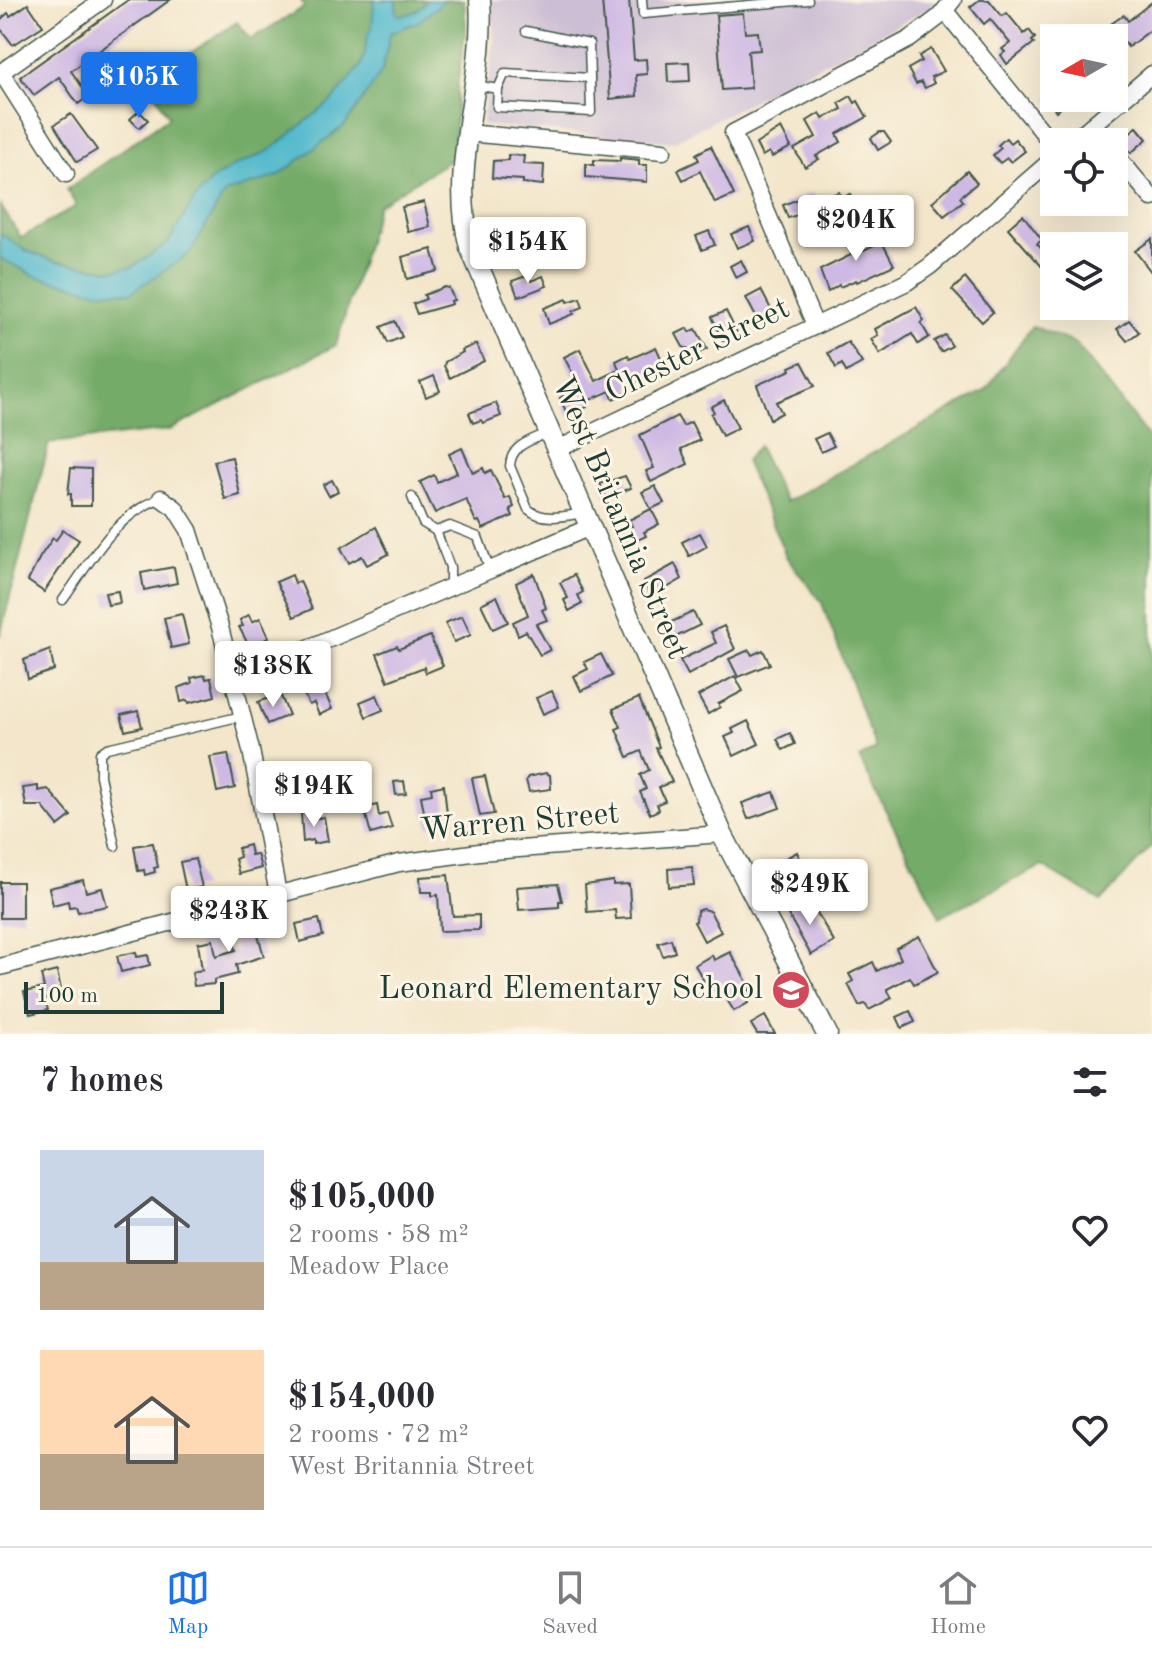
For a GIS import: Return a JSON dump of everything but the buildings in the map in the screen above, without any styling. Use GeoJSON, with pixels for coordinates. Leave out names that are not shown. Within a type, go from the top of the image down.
{"type":"FeatureCollection","features":[{"type":"Feature","properties":{"kind":"street"},"geometry":{"type":"LineString","coordinates":[[66,174],[0,73],[103,0]]}},
{"type":"Feature","properties":{"kind":"street","name":"West Britannia Street"},"geometry":{"type":"LineString","coordinates":[[480,0],[481,40],[467,133],[464,203],[470,247],[722,834],[827,1034]]}},
{"type":"Feature","properties":{"kind":"street"},"geometry":{"type":"LineString","coordinates":[[815,325],[733,133],[910,39],[949,5],[1041,128]]}},
{"type":"Feature","properties":{"kind":"street"},"geometry":{"type":"LineString","coordinates":[[1089,128],[1152,74]]}},
{"type":"Feature","properties":{"kind":"street"},"geometry":{"type":"LineString","coordinates":[[467,133],[663,151]]}},
{"type":"Feature","properties":{"kind":"street","name":"Chester Street"},"geometry":{"type":"LineString","coordinates":[[552,441],[678,393],[888,292],[922,272],[1040,170]]}},
{"type":"Feature","properties":{"kind":"street"},"geometry":{"type":"LineString","coordinates":[[1128,170],[1152,198]]}},
{"type":"Feature","properties":{"kind":"street"},"geometry":{"type":"LineString","coordinates":[[161,498],[180,514],[193,540],[243,716],[278,894]]}},
{"type":"Feature","properties":{"kind":"street"},"geometry":{"type":"LineString","coordinates":[[234,680],[490,571],[587,520]]}},
{"type":"Feature","properties":{"kind":"street","name":"Warren Street"},"geometry":{"type":"LineString","coordinates":[[0,967],[384,866],[436,857],[722,834]]}},
{"type":"Feature","properties":{"kind":"lane"},"geometry":{"type":"LineString","coordinates":[[642,0],[643,14],[808,0]]}},
{"type":"Feature","properties":{"kind":"lane"},"geometry":{"type":"LineString","coordinates":[[526,31],[589,44],[590,78],[591,112],[497,107],[498,89],[505,73],[590,78]]}},
{"type":"Feature","properties":{"kind":"lane"},"geometry":{"type":"LineString","coordinates":[[474,85],[498,89]]}},
{"type":"Feature","properties":{"kind":"lane"},"geometry":{"type":"LineString","coordinates":[[552,441],[521,445],[513,451],[510,459],[528,509],[533,514],[587,520]]}},
{"type":"Feature","properties":{"kind":"lane"},"geometry":{"type":"LineString","coordinates":[[412,497],[423,523],[436,531],[450,567],[450,588]]}},
{"type":"Feature","properties":{"kind":"lane"},"geometry":{"type":"LineString","coordinates":[[63,600],[123,519],[161,498]]}},
{"type":"Feature","properties":{"kind":"lane"},"geometry":{"type":"LineString","coordinates":[[436,531],[450,526],[478,537],[490,571]]}},
{"type":"Feature","properties":{"kind":"lane"},"geometry":{"type":"LineString","coordinates":[[115,846],[100,776],[100,753],[107,748],[243,716]]}},
{"type":"Feature","properties":{"kind":"shaded area"},"geometry":{"type":"Polygon","coordinates":[[[491,0],[934,0],[930,8],[673,142],[482,125],[494,42],[491,0]]]}},
{"type":"Feature","properties":{"kind":"green space"},"geometry":{"type":"Polygon","coordinates":[[[301,0],[464,0],[466,28],[458,80],[453,158],[378,205],[336,345],[170,430],[49,443],[0,636],[0,205],[21,238],[76,206],[67,189],[169,117],[138,64],[155,50],[169,67],[237,22],[251,39],[304,7],[301,0]]]}},
{"type":"Feature","properties":{"kind":"green space"},"geometry":{"type":"Polygon","coordinates":[[[1032,326],[1076,344],[1152,442],[1152,846],[1101,901],[1042,866],[940,917],[859,758],[876,749],[822,603],[787,558],[745,461],[758,446],[785,502],[986,390],[1032,326]]]}},
{"type":"Feature","properties":{"kind":"water"},"geometry":{"type":"Polygon","coordinates":[[[374,0],[396,0],[397,14],[402,15],[414,12],[427,0],[445,0],[420,21],[390,33],[382,71],[345,125],[278,176],[225,193],[190,253],[132,292],[97,291],[35,276],[0,258],[0,233],[27,251],[54,261],[110,270],[132,267],[168,243],[194,200],[209,182],[232,167],[269,151],[334,99],[364,58],[372,28],[374,0]]]}},
{"type":"Feature","properties":{"kind":"place","name":"Leonard Elementary School"},"geometry":{"type":"Point","coordinates":[791,990]}}]}
